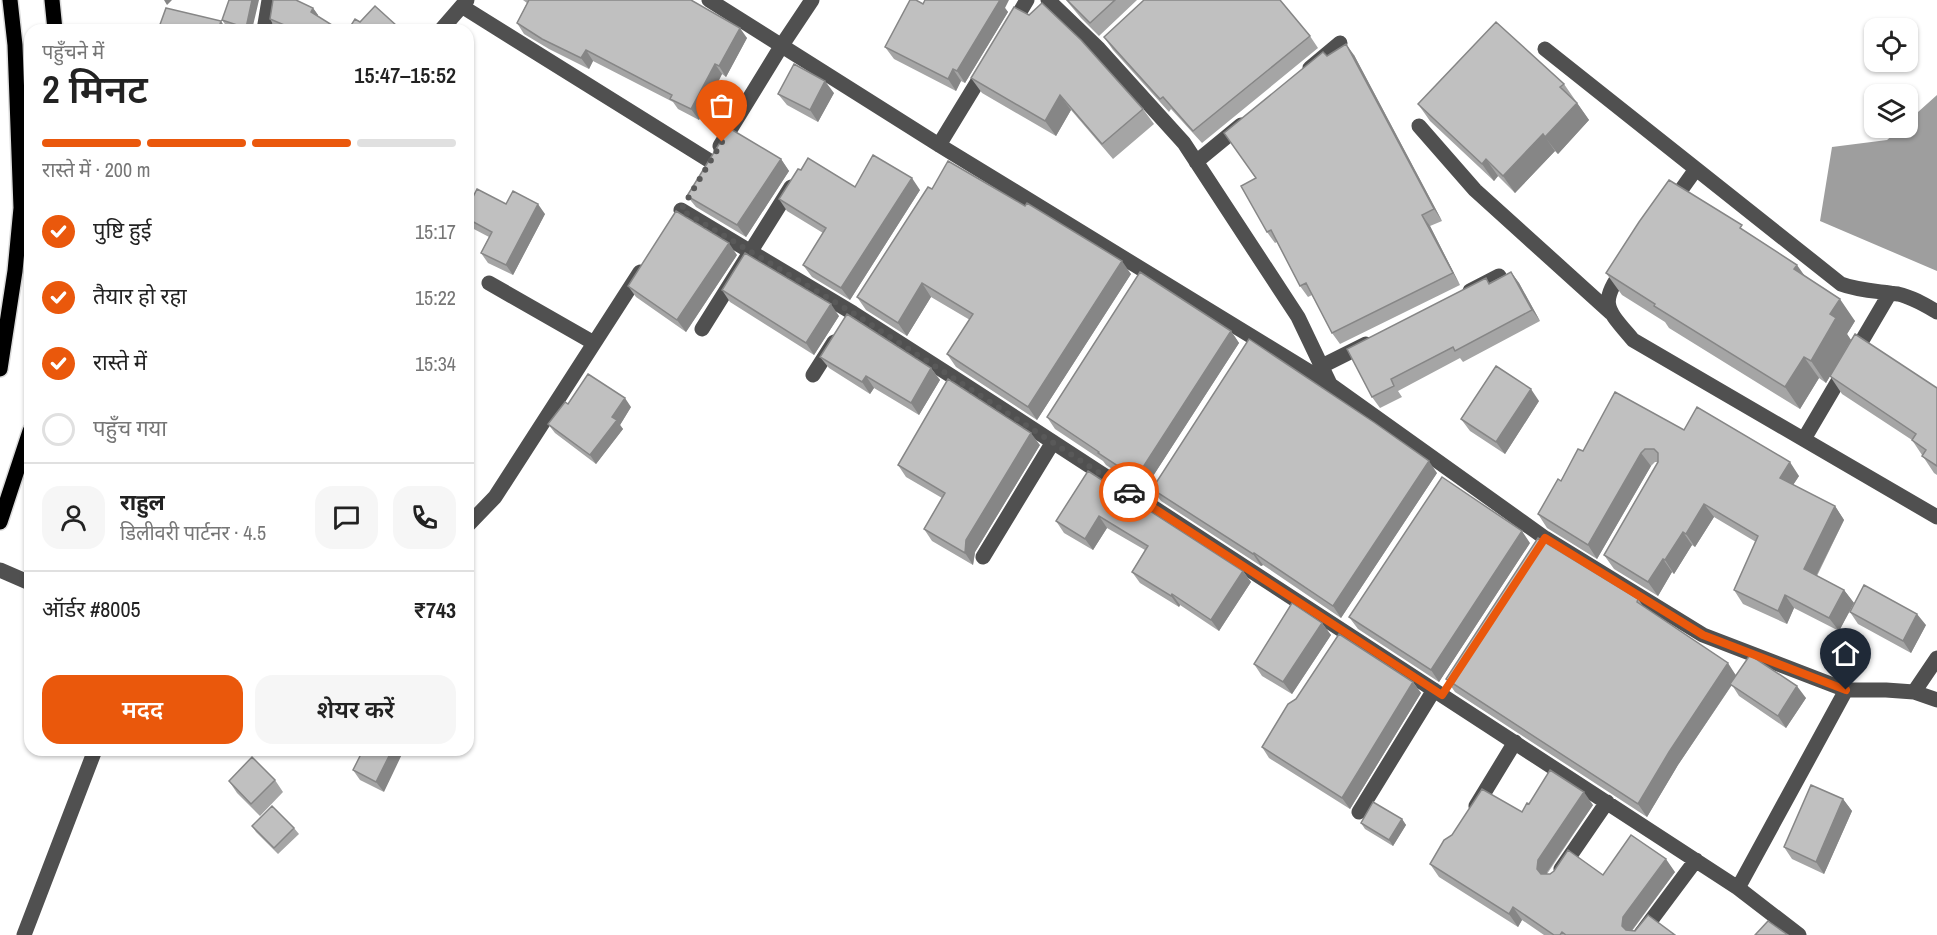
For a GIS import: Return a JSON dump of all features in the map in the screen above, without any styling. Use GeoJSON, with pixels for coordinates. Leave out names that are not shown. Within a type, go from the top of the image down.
{"type":"FeatureCollection","features":[{"type":"Feature","properties":{"kind":"main road"},"geometry":{"type":"LineString","coordinates":[[0,369],[15,270],[21,208],[15,45],[10,0]]}},
{"type":"Feature","properties":{"kind":"main road"},"geometry":{"type":"LineString","coordinates":[[52,0],[54,24]]}},
{"type":"Feature","properties":{"kind":"main road"},"geometry":{"type":"LineString","coordinates":[[0,522],[24,449]]}},
{"type":"Feature","properties":{"kind":"street"},"geometry":{"type":"LineString","coordinates":[[265,24],[269,0]]}},
{"type":"Feature","properties":{"kind":"street"},"geometry":{"type":"LineString","coordinates":[[709,0],[939,145],[952,159],[1251,343],[1331,385],[1447,476],[1541,543],[1603,568],[1703,635],[1846,690],[1914,692],[1937,700]]}},
{"type":"Feature","properties":{"kind":"street"},"geometry":{"type":"LineString","coordinates":[[446,24],[465,3],[707,166],[812,0]]}},
{"type":"Feature","properties":{"kind":"street"},"geometry":{"type":"LineString","coordinates":[[1004,39],[1027,0]]}},
{"type":"Feature","properties":{"kind":"street"},"geometry":{"type":"LineString","coordinates":[[1048,0],[1104,45],[1184,143],[1298,317],[1331,385]]}},
{"type":"Feature","properties":{"kind":"street"},"geometry":{"type":"LineString","coordinates":[[1295,80],[1340,43]]}},
{"type":"Feature","properties":{"kind":"street"},"geometry":{"type":"LineString","coordinates":[[1545,49],[1841,284],[1915,300],[1937,312]]}},
{"type":"Feature","properties":{"kind":"street"},"geometry":{"type":"LineString","coordinates":[[939,145],[992,58]]}},
{"type":"Feature","properties":{"kind":"street"},"geometry":{"type":"LineString","coordinates":[[1196,162],[1250,118]]}},
{"type":"Feature","properties":{"kind":"street"},"geometry":{"type":"LineString","coordinates":[[1419,126],[1475,190],[1611,313],[1633,340],[1937,517]]}},
{"type":"Feature","properties":{"kind":"street"},"geometry":{"type":"LineString","coordinates":[[702,329],[802,169]]}},
{"type":"Feature","properties":{"kind":"street"},"geometry":{"type":"LineString","coordinates":[[1663,214],[1696,169]]}},
{"type":"Feature","properties":{"kind":"street"},"geometry":{"type":"LineString","coordinates":[[681,210],[752,250],[950,382],[1043,429],[1053,442],[1150,499],[1344,632],[1441,690],[1515,742],[1738,888],[1774,922],[1799,935]]}},
{"type":"Feature","properties":{"kind":"street"},"geometry":{"type":"LineString","coordinates":[[474,519],[495,497],[650,257]]}},
{"type":"Feature","properties":{"kind":"street"},"geometry":{"type":"LineString","coordinates":[[1611,313],[1607,300],[1611,286],[1631,259]]}},
{"type":"Feature","properties":{"kind":"street"},"geometry":{"type":"LineString","coordinates":[[1457,297],[1499,276]]}},
{"type":"Feature","properties":{"kind":"street"},"geometry":{"type":"LineString","coordinates":[[489,283],[594,343]]}},
{"type":"Feature","properties":{"kind":"street"},"geometry":{"type":"LineString","coordinates":[[1803,439],[1890,293]]}},
{"type":"Feature","properties":{"kind":"street"},"geometry":{"type":"LineString","coordinates":[[813,375],[850,317]]}},
{"type":"Feature","properties":{"kind":"street"},"geometry":{"type":"LineString","coordinates":[[1322,366],[1374,339]]}},
{"type":"Feature","properties":{"kind":"street"},"geometry":{"type":"LineString","coordinates":[[983,557],[1053,442]]}},
{"type":"Feature","properties":{"kind":"street"},"geometry":{"type":"LineString","coordinates":[[0,570],[24,580]]}},
{"type":"Feature","properties":{"kind":"street"},"geometry":{"type":"LineString","coordinates":[[1914,692],[1937,658]]}},
{"type":"Feature","properties":{"kind":"street"},"geometry":{"type":"LineString","coordinates":[[1359,812],[1441,690]]}},
{"type":"Feature","properties":{"kind":"street"},"geometry":{"type":"LineString","coordinates":[[1738,888],[1846,690]]}},
{"type":"Feature","properties":{"kind":"street"},"geometry":{"type":"LineString","coordinates":[[1466,823],[1515,742]]}},
{"type":"Feature","properties":{"kind":"street"},"geometry":{"type":"LineString","coordinates":[[24,935],[93,756]]}},
{"type":"Feature","properties":{"kind":"street"},"geometry":{"type":"LineString","coordinates":[[1555,878],[1606,802]]}},
{"type":"Feature","properties":{"kind":"street"},"geometry":{"type":"LineString","coordinates":[[1641,935],[1696,861]]}},
{"type":"Feature","properties":{"kind":"shaded area"},"geometry":{"type":"Polygon","coordinates":[[[1937,95],[1937,271],[1820,221],[1832,147],[1889,138],[1918,138],[1918,112],[1937,95]]]}},
{"type":"Feature","properties":{"kind":"building"},"geometry":{"type":"Polygon","coordinates":[[[229,0],[252,0],[247,24],[234,24],[222,20],[229,0]]]}},
{"type":"Feature","properties":{"kind":"building"},"geometry":{"type":"Polygon","coordinates":[[[273,0],[296,0],[313,8],[311,12],[330,24],[282,24],[270,19],[273,0]]]}},
{"type":"Feature","properties":{"kind":"building"},"geometry":{"type":"Polygon","coordinates":[[[529,0],[691,0],[740,28],[719,66],[715,64],[691,109],[670,99],[672,95],[586,50],[581,58],[542,39],[517,23],[529,0]]]}},
{"type":"Feature","properties":{"kind":"building"},"geometry":{"type":"Polygon","coordinates":[[[910,0],[923,4],[925,0],[1000,0],[957,71],[953,69],[948,79],[885,47],[910,0]]]}},
{"type":"Feature","properties":{"kind":"building"},"geometry":{"type":"Polygon","coordinates":[[[1067,0],[1115,0],[1090,23],[1067,0]]]}},
{"type":"Feature","properties":{"kind":"building"},"geometry":{"type":"Polygon","coordinates":[[[1144,0],[1280,0],[1310,36],[1193,131],[1163,97],[1160,99],[1104,37],[1144,0]]]}},
{"type":"Feature","properties":{"kind":"building"},"geometry":{"type":"Polygon","coordinates":[[[1042,3],[1081,40],[1143,109],[1102,144],[1060,95],[1045,121],[971,78],[1014,7],[1029,15],[1042,3]]]}},
{"type":"Feature","properties":{"kind":"building"},"geometry":{"type":"Polygon","coordinates":[[[375,6],[395,24],[352,24],[355,19],[360,22],[375,6]]]}},
{"type":"Feature","properties":{"kind":"building"},"geometry":{"type":"Polygon","coordinates":[[[166,8],[221,21],[220,24],[160,24],[166,8]]]}},
{"type":"Feature","properties":{"kind":"building"},"geometry":{"type":"Polygon","coordinates":[[[1496,22],[1564,84],[1560,87],[1577,103],[1545,137],[1543,134],[1503,176],[1486,159],[1482,164],[1418,104],[1496,22]]]}},
{"type":"Feature","properties":{"kind":"building"},"geometry":{"type":"Polygon","coordinates":[[[1346,44],[1434,209],[1422,215],[1453,273],[1332,333],[1306,283],[1300,286],[1271,230],[1267,232],[1241,186],[1256,178],[1224,133],[1323,52],[1327,56],[1346,44]]]}},
{"type":"Feature","properties":{"kind":"building"},"geometry":{"type":"Polygon","coordinates":[[[794,64],[825,81],[810,110],[778,94],[794,64]]]}},
{"type":"Feature","properties":{"kind":"building"},"geometry":{"type":"Polygon","coordinates":[[[729,128],[781,159],[737,225],[687,196],[729,128]]]}},
{"type":"Feature","properties":{"kind":"building"},"geometry":{"type":"Polygon","coordinates":[[[873,155],[912,178],[841,288],[803,265],[826,228],[779,199],[798,169],[801,170],[808,158],[855,187],[873,155]]]}},
{"type":"Feature","properties":{"kind":"building"},"geometry":{"type":"Polygon","coordinates":[[[948,161],[1025,206],[1027,203],[1122,261],[1028,407],[947,354],[973,314],[922,283],[898,323],[857,297],[928,187],[932,189],[948,161]]]}},
{"type":"Feature","properties":{"kind":"building"},"geometry":{"type":"Polygon","coordinates":[[[1669,180],[1742,225],[1740,228],[1797,265],[1794,269],[1840,299],[1830,314],[1836,318],[1811,361],[1804,357],[1785,387],[1654,306],[1655,304],[1606,273],[1669,180]]]}},
{"type":"Feature","properties":{"kind":"building"},"geometry":{"type":"Polygon","coordinates":[[[477,189],[506,204],[513,191],[538,204],[506,265],[481,253],[492,232],[474,222],[474,195],[477,189]]]}},
{"type":"Feature","properties":{"kind":"building"},"geometry":{"type":"Polygon","coordinates":[[[676,211],[729,243],[677,320],[628,286],[676,211]]]}},
{"type":"Feature","properties":{"kind":"building"},"geometry":{"type":"Polygon","coordinates":[[[745,253],[831,304],[806,343],[722,290],[745,253]]]}},
{"type":"Feature","properties":{"kind":"building"},"geometry":{"type":"Polygon","coordinates":[[[1140,272],[1231,331],[1136,478],[1047,417],[1140,272]]]}},
{"type":"Feature","properties":{"kind":"building"},"geometry":{"type":"Polygon","coordinates":[[[1511,272],[1532,310],[1455,351],[1453,347],[1391,379],[1394,386],[1372,397],[1347,349],[1486,278],[1489,284],[1511,272]]]}},
{"type":"Feature","properties":{"kind":"building"},"geometry":{"type":"Polygon","coordinates":[[[847,314],[931,368],[911,403],[866,376],[862,382],[820,357],[847,314]]]}},
{"type":"Feature","properties":{"kind":"building"},"geometry":{"type":"Polygon","coordinates":[[[1855,334],[1937,388],[1937,466],[1922,456],[1926,450],[1912,440],[1916,434],[1830,376],[1855,334]]]}},
{"type":"Feature","properties":{"kind":"building"},"geometry":{"type":"Polygon","coordinates":[[[1249,339],[1429,461],[1333,606],[1152,489],[1249,339]]]}},
{"type":"Feature","properties":{"kind":"building"},"geometry":{"type":"Polygon","coordinates":[[[1496,366],[1531,389],[1496,442],[1461,419],[1496,366]]]}},
{"type":"Feature","properties":{"kind":"building"},"geometry":{"type":"Polygon","coordinates":[[[588,374],[625,398],[612,417],[617,420],[590,455],[548,424],[565,402],[568,404],[588,374]]]}},
{"type":"Feature","properties":{"kind":"building"},"geometry":{"type":"Polygon","coordinates":[[[948,379],[1031,433],[966,540],[965,553],[924,529],[945,493],[898,465],[948,379]]]}},
{"type":"Feature","properties":{"kind":"building"},"geometry":{"type":"Polygon","coordinates":[[[1615,392],[1684,430],[1697,407],[1790,462],[1780,478],[1835,506],[1804,569],[1844,590],[1829,618],[1785,595],[1778,611],[1734,590],[1758,536],[1704,504],[1686,534],[1683,532],[1648,582],[1604,555],[1658,462],[1658,453],[1654,449],[1645,449],[1641,453],[1588,545],[1538,514],[1558,479],[1561,481],[1578,449],[1583,451],[1615,392]]]}},
{"type":"Feature","properties":{"kind":"building"},"geometry":{"type":"Polygon","coordinates":[[[1088,471],[1243,571],[1211,620],[1172,594],[1171,596],[1132,572],[1148,546],[1099,516],[1085,539],[1056,521],[1088,471]]]}},
{"type":"Feature","properties":{"kind":"building"},"geometry":{"type":"Polygon","coordinates":[[[1442,477],[1522,531],[1431,670],[1349,617],[1442,477]]]}},
{"type":"Feature","properties":{"kind":"building"},"geometry":{"type":"Polygon","coordinates":[[[1538,538],[1638,599],[1637,602],[1728,663],[1669,752],[1638,804],[1446,679],[1538,538]]]}},
{"type":"Feature","properties":{"kind":"building"},"geometry":{"type":"Polygon","coordinates":[[[1864,585],[1917,614],[1903,641],[1850,612],[1864,585]]]}},
{"type":"Feature","properties":{"kind":"building"},"geometry":{"type":"Polygon","coordinates":[[[1292,603],[1322,623],[1283,682],[1254,664],[1292,603]]]}},
{"type":"Feature","properties":{"kind":"building"},"geometry":{"type":"Polygon","coordinates":[[[1339,634],[1413,682],[1342,798],[1262,747],[1288,704],[1296,699],[1339,634]]]}},
{"type":"Feature","properties":{"kind":"building"},"geometry":{"type":"Polygon","coordinates":[[[1750,655],[1797,686],[1778,716],[1730,684],[1750,655]]]}},
{"type":"Feature","properties":{"kind":"building"},"geometry":{"type":"Polygon","coordinates":[[[360,756],[389,756],[376,782],[353,770],[360,756]]]}},
{"type":"Feature","properties":{"kind":"building"},"geometry":{"type":"Polygon","coordinates":[[[252,757],[275,780],[251,804],[229,781],[252,757]]]}},
{"type":"Feature","properties":{"kind":"building"},"geometry":{"type":"Polygon","coordinates":[[[1550,770],[1584,792],[1538,860],[1537,869],[1541,874],[1550,874],[1568,850],[1603,875],[1631,835],[1666,859],[1623,917],[1622,926],[1626,930],[1635,931],[1648,915],[1675,935],[1566,935],[1562,932],[1560,935],[1554,935],[1513,907],[1509,914],[1430,864],[1444,840],[1452,835],[1482,789],[1522,812],[1550,770]]]}},
{"type":"Feature","properties":{"kind":"building"},"geometry":{"type":"Polygon","coordinates":[[[1811,785],[1843,799],[1816,862],[1784,847],[1811,785]]]}},
{"type":"Feature","properties":{"kind":"building"},"geometry":{"type":"Polygon","coordinates":[[[1373,802],[1402,819],[1389,840],[1361,823],[1373,802]]]}},
{"type":"Feature","properties":{"kind":"building"},"geometry":{"type":"Polygon","coordinates":[[[272,806],[294,828],[274,848],[252,826],[272,806]]]}},
{"type":"Feature","properties":{"kind":"building"},"geometry":{"type":"Polygon","coordinates":[[[1768,921],[1788,935],[1755,935],[1768,921]]]}},
{"type":"Feature","properties":{"kind":"way so far"},"geometry":{"type":"LineString","coordinates":[[722,142],[681,210],[752,250],[853,313],[1129,492]]}},
{"type":"Feature","properties":{"kind":"route"},"geometry":{"type":"LineString","coordinates":[[1129,492],[1442,695],[1545,538],[1703,635],[1846,690]]}}]}
